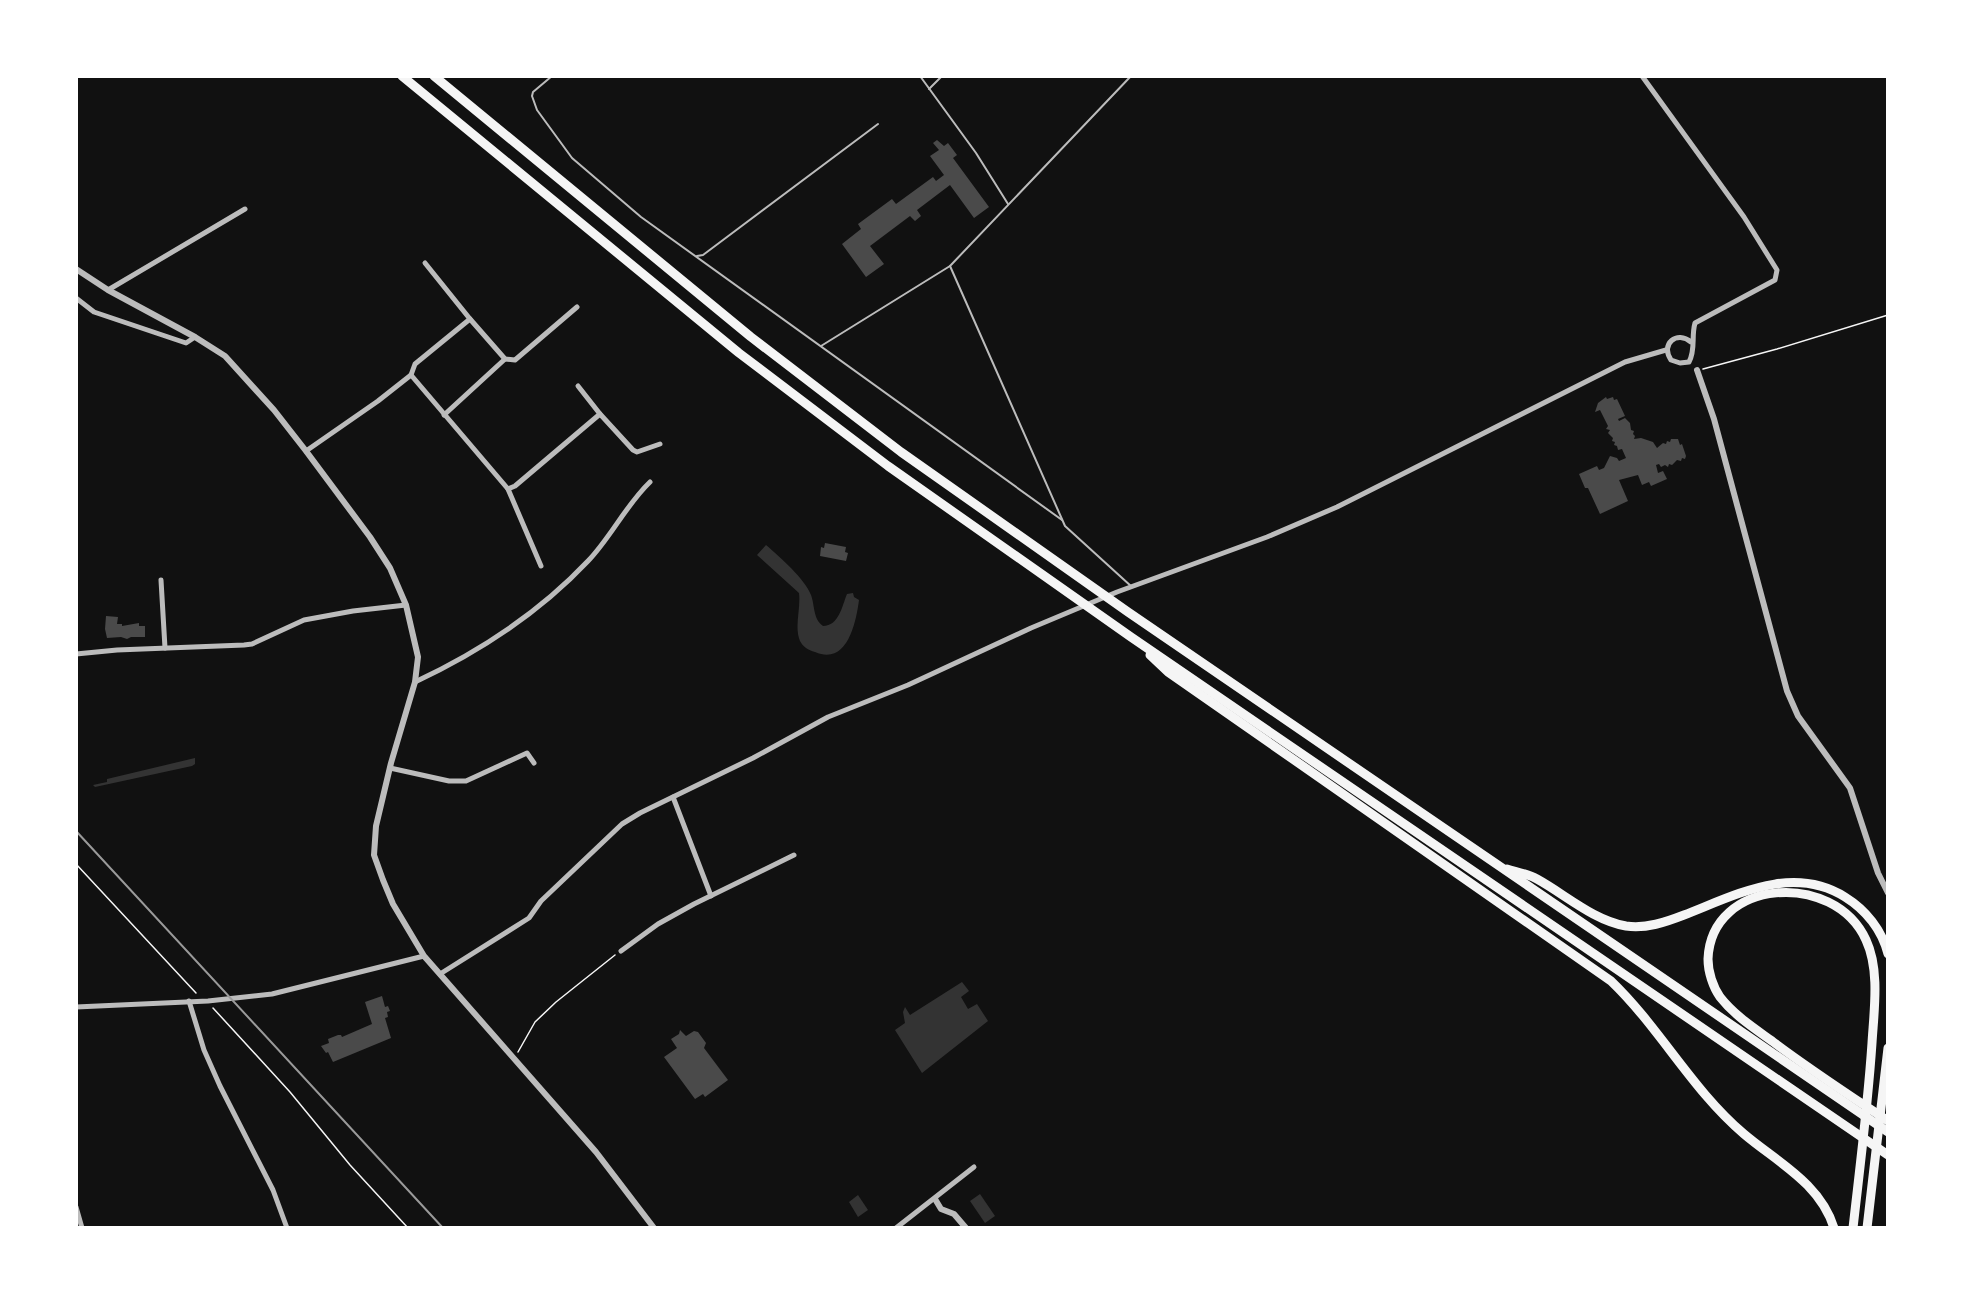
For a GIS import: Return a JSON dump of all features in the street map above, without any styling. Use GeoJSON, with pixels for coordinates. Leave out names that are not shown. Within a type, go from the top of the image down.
{"type":"FeatureCollection","features":[{"type":"Feature","properties":{"kind":"highway"},"geometry":{"type":"LineString","coordinates":[[402,76],[739,353],[888,466],[1131,637],[1887,1155]]}},
{"type":"Feature","properties":{"kind":"highway"},"geometry":{"type":"LineString","coordinates":[[434,76],[751,337],[901,452],[1128,612],[1887,1132]]}},
{"type":"Feature","properties":{"kind":"highway"},"geometry":{"type":"LineString","coordinates":[[1131,637],[1168,672],[1611,981],[1631,1001],[1720,1111],[1816,1193],[1826,1207],[1834,1227]]}},
{"type":"Feature","properties":{"kind":"highway"},"geometry":{"type":"LineString","coordinates":[[1498,867],[1535,878],[1590,912],[1627,926],[1647,926],[1666,922],[1742,892],[1780,882],[1801,882],[1821,886],[1838,893],[1865,912],[1881,936],[1887,954]]}},
{"type":"Feature","properties":{"kind":"highway"},"geometry":{"type":"LineString","coordinates":[[1853,1227],[1859,1169],[1870,1075],[1875,1004],[1872,957],[1867,940],[1848,915],[1834,904],[1818,896],[1797,892],[1761,896],[1732,910],[1716,928],[1708,949],[1710,977],[1719,995],[1746,1023],[1887,1121]]}},
{"type":"Feature","properties":{"kind":"highway"},"geometry":{"type":"LineString","coordinates":[[1867,1227],[1887,1048]]}},
{"type":"Feature","properties":{"kind":"street"},"geometry":{"type":"LineString","coordinates":[[1642,76],[1744,217],[1777,270],[1775,280],[1695,323],[1691,342],[1693,354],[1689,362]]}},
{"type":"Feature","properties":{"kind":"street"},"geometry":{"type":"LineString","coordinates":[[108,290],[245,209]]}},
{"type":"Feature","properties":{"kind":"street"},"geometry":{"type":"LineString","coordinates":[[425,263],[505,359],[515,360],[577,307]]}},
{"type":"Feature","properties":{"kind":"street"},"geometry":{"type":"LineString","coordinates":[[76,269],[108,290],[195,337],[225,356],[274,410],[306,451],[370,537],[390,568],[406,605],[418,657],[415,682],[376,826],[374,855],[393,904],[424,956],[596,1152],[654,1227]]}},
{"type":"Feature","properties":{"kind":"street"},"geometry":{"type":"LineString","coordinates":[[76,298],[94,312],[186,343],[195,337]]}},
{"type":"Feature","properties":{"kind":"street"},"geometry":{"type":"LineString","coordinates":[[306,451],[411,375],[415,364],[471,319]]}},
{"type":"Feature","properties":{"kind":"street"},"geometry":{"type":"LineString","coordinates":[[1689,362],[1680,363],[1671,360],[1666,350],[1673,339],[1680,336],[1691,342]]}},
{"type":"Feature","properties":{"kind":"street"},"geometry":{"type":"LineString","coordinates":[[440,974],[529,918],[541,901],[622,824],[753,758],[828,717],[908,685],[1031,628],[1132,587],[1267,537],[1336,507],[1625,362],[1666,350]]}},
{"type":"Feature","properties":{"kind":"street"},"geometry":{"type":"LineString","coordinates":[[444,415],[505,359]]}},
{"type":"Feature","properties":{"kind":"street"},"geometry":{"type":"LineString","coordinates":[[1689,362],[1696,370],[1714,419],[1787,691],[1798,716],[1850,788],[1878,873],[1887,893]]}},
{"type":"Feature","properties":{"kind":"street"},"geometry":{"type":"LineString","coordinates":[[411,375],[508,489],[541,566]]}},
{"type":"Feature","properties":{"kind":"street"},"geometry":{"type":"LineString","coordinates":[[578,386],[633,450],[637,452],[660,444]]}},
{"type":"Feature","properties":{"kind":"street"},"geometry":{"type":"LineString","coordinates":[[508,489],[515,486],[600,414]]}},
{"type":"Feature","properties":{"kind":"street"},"geometry":{"type":"LineString","coordinates":[[415,682],[439,671],[525,618],[552,597],[600,547],[640,491],[651,482]]}},
{"type":"Feature","properties":{"kind":"street"},"geometry":{"type":"LineString","coordinates":[[161,580],[165,648]]}},
{"type":"Feature","properties":{"kind":"street"},"geometry":{"type":"LineString","coordinates":[[76,654],[106,650],[252,644],[304,620],[406,605]]}},
{"type":"Feature","properties":{"kind":"street"},"geometry":{"type":"LineString","coordinates":[[390,768],[449,781],[466,781],[527,753],[534,764]]}},
{"type":"Feature","properties":{"kind":"street"},"geometry":{"type":"LineString","coordinates":[[673,797],[711,896]]}},
{"type":"Feature","properties":{"kind":"street"},"geometry":{"type":"LineString","coordinates":[[621,951],[658,924],[794,855]]}},
{"type":"Feature","properties":{"kind":"street"},"geometry":{"type":"LineString","coordinates":[[76,1007],[204,1001],[272,994],[424,956]]}},
{"type":"Feature","properties":{"kind":"street"},"geometry":{"type":"LineString","coordinates":[[189,1001],[204,1050],[273,1190],[287,1227]]}},
{"type":"Feature","properties":{"kind":"street"},"geometry":{"type":"LineString","coordinates":[[896,1227],[936,1199],[974,1167]]}},
{"type":"Feature","properties":{"kind":"street"},"geometry":{"type":"LineString","coordinates":[[936,1199],[941,1209],[954,1214],[966,1227]]}},
{"type":"Feature","properties":{"kind":"street"},"geometry":{"type":"LineString","coordinates":[[76,1207],[82,1227]]}},
{"type":"Feature","properties":{"kind":"lane"},"geometry":{"type":"LineString","coordinates":[[552,76],[533,92],[532,96],[537,110],[572,158],[641,217],[1062,520]]}},
{"type":"Feature","properties":{"kind":"lane"},"geometry":{"type":"LineString","coordinates":[[920,76],[976,153],[1008,204]]}},
{"type":"Feature","properties":{"kind":"lane"},"geometry":{"type":"LineString","coordinates":[[929,89],[942,76]]}},
{"type":"Feature","properties":{"kind":"lane"},"geometry":{"type":"LineString","coordinates":[[820,347],[950,266],[1131,76]]}},
{"type":"Feature","properties":{"kind":"lane"},"geometry":{"type":"LineString","coordinates":[[697,256],[702,255],[878,124]]}},
{"type":"Feature","properties":{"kind":"lane"},"geometry":{"type":"LineString","coordinates":[[950,266],[1065,526],[1132,587]]}},
{"type":"Feature","properties":{"kind":"path"},"geometry":{"type":"LineString","coordinates":[[1696,370],[1777,349],[1887,315]]}},
{"type":"Feature","properties":{"kind":"path"},"geometry":{"type":"LineString","coordinates":[[76,864],[204,1001],[213,1007],[290,1092],[343,1157],[408,1227]]}},
{"type":"Feature","properties":{"kind":"path"},"geometry":{"type":"LineString","coordinates":[[512,1057],[520,1050],[535,1022],[556,1002],[621,951]]}},
{"type":"Feature","properties":{"kind":"shaded area"},"geometry":{"type":"Polygon","coordinates":[[[766,545],[792,568],[808,589],[817,620],[823,626],[833,623],[836,619],[847,594],[853,593],[854,597],[859,600],[848,640],[835,653],[826,655],[815,652],[801,643],[798,636],[799,593],[757,555],[766,545]]]}},
{"type":"Feature","properties":{"kind":"shaded area"},"geometry":{"type":"Polygon","coordinates":[[[195,758],[195,764],[192,766],[95,787],[93,785],[107,782],[107,779],[195,758]]]}},
{"type":"Feature","properties":{"kind":"shaded area"},"geometry":{"type":"Polygon","coordinates":[[[962,982],[969,991],[961,997],[968,1009],[977,1004],[988,1021],[922,1073],[895,1030],[905,1023],[903,1012],[905,1007],[910,1015],[962,982]]]}},
{"type":"Feature","properties":{"kind":"shaded area"},"geometry":{"type":"Polygon","coordinates":[[[980,1194],[995,1216],[985,1223],[970,1201],[980,1194]]]}},
{"type":"Feature","properties":{"kind":"shaded area"},"geometry":{"type":"Polygon","coordinates":[[[858,1195],[868,1210],[858,1217],[849,1202],[858,1195]]]}},
{"type":"Feature","properties":{"kind":"building"},"geometry":{"type":"Polygon","coordinates":[[[937,140],[944,146],[948,143],[957,155],[953,158],[989,207],[974,218],[950,185],[917,210],[921,216],[915,221],[910,216],[870,246],[884,264],[866,277],[842,244],[861,229],[858,224],[892,199],[896,204],[933,177],[936,181],[944,175],[930,156],[939,150],[933,143],[937,140]]]}},
{"type":"Feature","properties":{"kind":"building"},"geometry":{"type":"Polygon","coordinates":[[[1606,397],[1617,399],[1625,416],[1618,419],[1619,421],[1625,418],[1630,423],[1631,430],[1634,431],[1634,439],[1641,438],[1653,442],[1657,448],[1663,443],[1666,444],[1667,441],[1670,442],[1671,439],[1678,439],[1686,456],[1681,461],[1677,460],[1672,465],[1669,464],[1668,467],[1656,465],[1658,473],[1663,471],[1667,479],[1651,486],[1649,482],[1642,485],[1638,475],[1619,480],[1628,501],[1600,514],[1579,474],[1597,466],[1599,470],[1604,468],[1610,456],[1619,461],[1626,458],[1622,449],[1618,450],[1614,445],[1615,442],[1608,433],[1610,430],[1606,429],[1608,426],[1600,410],[1595,412],[1598,403],[1606,397]]]}},
{"type":"Feature","properties":{"kind":"building"},"geometry":{"type":"Polygon","coordinates":[[[825,543],[846,547],[845,552],[848,553],[846,561],[820,556],[821,547],[824,548],[825,543]]]}},
{"type":"Feature","properties":{"kind":"building"},"geometry":{"type":"Polygon","coordinates":[[[106,616],[118,617],[117,624],[122,624],[122,626],[139,623],[139,626],[145,626],[145,637],[107,638],[106,616]]]}},
{"type":"Feature","properties":{"kind":"building"},"geometry":{"type":"Polygon","coordinates":[[[382,996],[385,1007],[388,1006],[390,1011],[387,1012],[388,1017],[385,1018],[391,1038],[333,1062],[328,1052],[326,1053],[321,1046],[329,1043],[328,1039],[338,1035],[342,1037],[372,1024],[365,1002],[382,996]]]}},
{"type":"Feature","properties":{"kind":"building"},"geometry":{"type":"Polygon","coordinates":[[[680,1030],[686,1036],[694,1031],[698,1032],[706,1043],[704,1048],[728,1080],[705,1097],[703,1094],[695,1099],[664,1057],[677,1048],[671,1039],[679,1034],[680,1030]]]}},
{"type":"Feature","properties":{"kind":"railway"},"geometry":{"type":"LineString","coordinates":[[76,831],[443,1228]]}}]}
